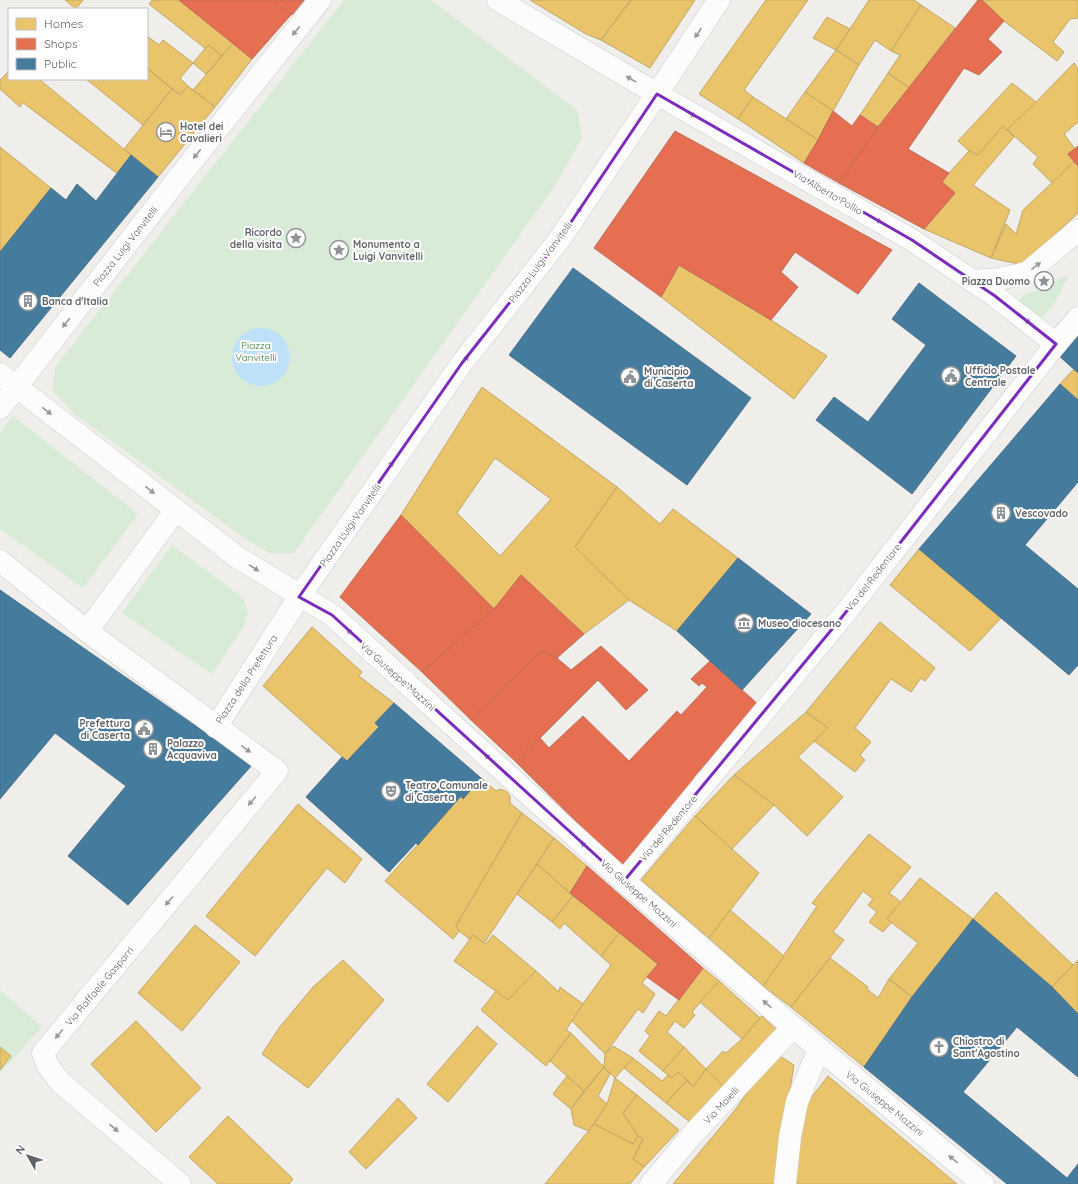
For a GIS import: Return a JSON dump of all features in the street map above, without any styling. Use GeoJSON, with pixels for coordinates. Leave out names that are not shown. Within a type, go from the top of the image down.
{"type":"FeatureCollection","features":[{"type":"Feature","properties":{"kind":"street","name":"Piazza Luigi Vanvitelli"},"geometry":{"type":"LineString","coordinates":[[8,380],[175,182],[320,0]]}},
{"type":"Feature","properties":{"kind":"street"},"geometry":{"type":"LineString","coordinates":[[498,0],[657,94]]}},
{"type":"Feature","properties":{"kind":"street","name":"Piazza Luigi Vanvitelli"},"geometry":{"type":"LineString","coordinates":[[313,579],[462,363],[559,240],[719,0]]}},
{"type":"Feature","properties":{"kind":"street","name":"Via Alberto Pollio"},"geometry":{"type":"LineString","coordinates":[[657,94],[912,240],[995,296],[1056,344]]}},
{"type":"Feature","properties":{"kind":"street"},"geometry":{"type":"LineString","coordinates":[[972,281],[999,279],[1027,273],[1078,230]]}},
{"type":"Feature","properties":{"kind":"street"},"geometry":{"type":"LineString","coordinates":[[1056,344],[1078,318]]}},
{"type":"Feature","properties":{"kind":"street","name":"Via del Redentore"},"geometry":{"type":"LineString","coordinates":[[624,881],[837,623],[1056,344]]}},
{"type":"Feature","properties":{"kind":"street"},"geometry":{"type":"LineString","coordinates":[[0,408],[8,380],[237,558],[299,597]]}},
{"type":"Feature","properties":{"kind":"street"},"geometry":{"type":"LineString","coordinates":[[87,631],[176,510]]}},
{"type":"Feature","properties":{"kind":"street","name":"Piazza della Prefettura"},"geometry":{"type":"LineString","coordinates":[[0,561],[87,631],[216,727],[299,597],[313,579]]}},
{"type":"Feature","properties":{"kind":"street","name":"Via Giuseppe Mazzini"},"geometry":{"type":"LineString","coordinates":[[299,597],[332,615],[624,881],[792,1027],[983,1184]]}},
{"type":"Feature","properties":{"kind":"street","name":"Via Raffaele Gasparri"},"geometry":{"type":"LineString","coordinates":[[180,1184],[60,1082],[48,1066],[43,1053],[277,771],[216,727]]}},
{"type":"Feature","properties":{"kind":"street","name":"Via Maielli"},"geometry":{"type":"LineString","coordinates":[[651,1184],[692,1135],[792,1027]]}},
{"type":"Feature","properties":{"kind":"street"},"geometry":{"type":"LineString","coordinates":[[785,1184],[790,1137],[797,1102],[819,1049]]}},
{"type":"Feature","properties":{"kind":"highlighted area"},"geometry":{"type":"Polygon","coordinates":[[[657,94],[912,240],[995,296],[1056,344],[842,617],[624,881],[332,615],[299,597],[462,363],[559,240],[657,94]]]}},
{"type":"Feature","properties":{"kind":"green space","name":"Piazza Vanvitelli"},"geometry":{"type":"Polygon","coordinates":[[[344,0],[431,0],[577,110],[582,138],[554,187],[294,553],[270,553],[247,540],[76,415],[53,392],[55,367],[344,0]]]}},
{"type":"Feature","properties":{"kind":"green space"},"geometry":{"type":"Polygon","coordinates":[[[1069,274],[1055,303],[1038,322],[1016,304],[1023,295],[1045,287],[1069,274]]]}},
{"type":"Feature","properties":{"kind":"green space"},"geometry":{"type":"Polygon","coordinates":[[[13,416],[138,514],[83,588],[0,529],[0,433],[13,416]]]}},
{"type":"Feature","properties":{"kind":"green space"},"geometry":{"type":"Polygon","coordinates":[[[172,545],[243,598],[248,613],[244,626],[212,674],[122,613],[172,545]]]}},
{"type":"Feature","properties":{"kind":"green space"},"geometry":{"type":"Polygon","coordinates":[[[0,990],[42,1027],[0,1073],[0,990]]]}},
{"type":"Feature","properties":{"kind":"water"},"geometry":{"type":"Polygon","coordinates":[[[255,328],[267,328],[277,332],[286,341],[290,351],[290,363],[282,378],[267,386],[255,386],[245,382],[236,373],[232,363],[232,351],[236,341],[245,332],[255,328]]]}},
{"type":"Feature","properties":{"kind":"building: Homes"},"geometry":{"type":"Polygon","coordinates":[[[65,0],[83,0],[77,8],[65,0]]]}},
{"type":"Feature","properties":{"kind":"building: Homes"},"geometry":{"type":"Polygon","coordinates":[[[152,0],[179,0],[233,43],[222,56],[208,45],[206,49],[149,4],[152,0]]]}},
{"type":"Feature","properties":{"kind":"building: Homes"},"geometry":{"type":"Polygon","coordinates":[[[530,0],[630,1],[601,40],[586,34],[530,0]]]}},
{"type":"Feature","properties":{"kind":"building: Homes"},"geometry":{"type":"Polygon","coordinates":[[[631,0],[695,0],[650,68],[601,40],[631,0]]]}},
{"type":"Feature","properties":{"kind":"building: Homes"},"geometry":{"type":"Polygon","coordinates":[[[766,0],[808,0],[744,90],[753,97],[738,119],[699,94],[766,0]]]}},
{"type":"Feature","properties":{"kind":"building: Homes"},"geometry":{"type":"Polygon","coordinates":[[[869,0],[914,0],[921,5],[891,51],[875,40],[859,65],[836,50],[869,0]]]}},
{"type":"Feature","properties":{"kind":"building: Homes"},"geometry":{"type":"Polygon","coordinates":[[[982,0],[1078,0],[1078,18],[1070,19],[1053,42],[1064,52],[1057,61],[1004,21],[982,0]]]}},
{"type":"Feature","properties":{"kind":"building: Homes"},"geometry":{"type":"Polygon","coordinates":[[[921,5],[955,28],[909,88],[888,73],[900,55],[891,51],[921,5]]]}},
{"type":"Feature","properties":{"kind":"building: Homes"},"geometry":{"type":"Polygon","coordinates":[[[827,17],[850,29],[836,50],[813,38],[827,17]]]}},
{"type":"Feature","properties":{"kind":"building: Homes"},"geometry":{"type":"Polygon","coordinates":[[[148,37],[159,45],[163,40],[193,63],[180,78],[188,86],[180,95],[148,69],[148,37]]]}},
{"type":"Feature","properties":{"kind":"building: Homes"},"geometry":{"type":"Polygon","coordinates":[[[233,43],[252,59],[215,107],[193,90],[233,43]]]}},
{"type":"Feature","properties":{"kind":"building: Homes"},"geometry":{"type":"Polygon","coordinates":[[[208,45],[222,56],[206,74],[193,63],[208,45]]]}},
{"type":"Feature","properties":{"kind":"building: Homes"},"geometry":{"type":"Polygon","coordinates":[[[836,50],[859,65],[833,111],[805,92],[836,50]]]}},
{"type":"Feature","properties":{"kind":"building: Homes"},"geometry":{"type":"Polygon","coordinates":[[[1074,63],[1078,68],[1078,122],[1064,134],[1075,149],[1068,154],[1074,162],[1052,183],[1033,164],[1038,157],[1003,126],[1036,102],[1074,63]]]}},
{"type":"Feature","properties":{"kind":"building: Homes"},"geometry":{"type":"Polygon","coordinates":[[[148,69],[172,89],[143,125],[87,80],[148,80],[148,69]]]}},
{"type":"Feature","properties":{"kind":"building: Homes"},"geometry":{"type":"Polygon","coordinates":[[[8,72],[8,80],[40,80],[131,155],[118,174],[22,102],[20,107],[0,89],[0,80],[8,72]]]}},
{"type":"Feature","properties":{"kind":"building: Homes"},"geometry":{"type":"Polygon","coordinates":[[[888,73],[909,88],[878,127],[860,115],[888,73]]]}},
{"type":"Feature","properties":{"kind":"building: Homes"},"geometry":{"type":"Polygon","coordinates":[[[1012,83],[1036,102],[1007,130],[1003,126],[978,155],[969,151],[958,141],[1012,83]]]}},
{"type":"Feature","properties":{"kind":"building: Homes","name":"Hotel dei Cavalieri"},"geometry":{"type":"Polygon","coordinates":[[[188,86],[215,107],[158,177],[124,149],[172,89],[180,95],[188,86]]]}},
{"type":"Feature","properties":{"kind":"building: Homes"},"geometry":{"type":"Polygon","coordinates":[[[805,92],[833,111],[818,140],[786,119],[805,92]]]}},
{"type":"Feature","properties":{"kind":"building: Homes"},"geometry":{"type":"Polygon","coordinates":[[[753,97],[818,140],[804,163],[738,119],[753,97]]]}},
{"type":"Feature","properties":{"kind":"building: Homes"},"geometry":{"type":"Polygon","coordinates":[[[1003,126],[1014,137],[973,185],[1010,210],[991,258],[924,229],[955,193],[942,182],[969,151],[978,155],[1003,126]]]}},
{"type":"Feature","properties":{"kind":"building: Homes"},"geometry":{"type":"Polygon","coordinates":[[[0,147],[51,188],[0,252],[0,147]]]}},
{"type":"Feature","properties":{"kind":"building: Homes"},"geometry":{"type":"Polygon","coordinates":[[[1074,162],[1078,166],[1078,213],[1023,265],[991,258],[1006,224],[1016,234],[1023,210],[1074,162]]]}},
{"type":"Feature","properties":{"kind":"building: Homes"},"geometry":{"type":"Polygon","coordinates":[[[679,265],[771,320],[827,356],[794,399],[661,297],[679,265]]]}},
{"type":"Feature","properties":{"kind":"building: Homes"},"geometry":{"type":"Polygon","coordinates":[[[1074,369],[1078,373],[1078,400],[1060,384],[1074,369]]]}},
{"type":"Feature","properties":{"kind":"building: Homes"},"geometry":{"type":"Polygon","coordinates":[[[482,387],[617,487],[575,547],[629,600],[584,634],[521,575],[494,609],[401,515],[482,387]],[[495,458],[457,513],[500,556],[551,499],[495,458]]]}},
{"type":"Feature","properties":{"kind":"building: Homes"},"geometry":{"type":"Polygon","coordinates":[[[617,487],[660,524],[673,509],[738,558],[677,631],[629,600],[575,547],[617,487]]]}},
{"type":"Feature","properties":{"kind":"building: Homes"},"geometry":{"type":"Polygon","coordinates":[[[919,549],[1001,618],[970,651],[890,585],[919,549]]]}},
{"type":"Feature","properties":{"kind":"building: Homes"},"geometry":{"type":"Polygon","coordinates":[[[880,622],[935,668],[925,681],[921,678],[911,692],[891,679],[855,728],[871,742],[860,755],[865,760],[855,772],[814,741],[828,728],[806,712],[880,622]]]}},
{"type":"Feature","properties":{"kind":"building: Homes"},"geometry":{"type":"Polygon","coordinates":[[[312,627],[362,672],[359,676],[394,703],[375,723],[379,727],[347,761],[263,686],[312,627]]]}},
{"type":"Feature","properties":{"kind":"building: Homes"},"geometry":{"type":"Polygon","coordinates":[[[806,712],[828,728],[798,757],[843,797],[807,836],[774,805],[734,775],[806,712]]]}},
{"type":"Feature","properties":{"kind":"building: Homes"},"geometry":{"type":"Polygon","coordinates":[[[734,775],[774,805],[731,850],[695,816],[734,775]]]}},
{"type":"Feature","properties":{"kind":"building: Homes"},"geometry":{"type":"Polygon","coordinates":[[[481,778],[496,791],[501,789],[507,792],[510,796],[510,803],[522,813],[456,926],[460,930],[453,939],[385,881],[461,796],[463,799],[481,778]]]}},
{"type":"Feature","properties":{"kind":"building: Homes"},"geometry":{"type":"Polygon","coordinates":[[[298,804],[362,859],[345,883],[327,868],[255,956],[206,916],[298,804]]]}},
{"type":"Feature","properties":{"kind":"building: Homes"},"geometry":{"type":"Polygon","coordinates":[[[522,813],[554,838],[481,948],[459,931],[456,926],[522,813]]]}},
{"type":"Feature","properties":{"kind":"building: Homes"},"geometry":{"type":"Polygon","coordinates":[[[695,816],[759,873],[709,938],[641,880],[695,816]]]}},
{"type":"Feature","properties":{"kind":"building: Homes"},"geometry":{"type":"Polygon","coordinates":[[[869,834],[911,867],[889,893],[901,902],[887,919],[892,922],[883,932],[869,922],[877,912],[868,905],[873,899],[863,891],[833,932],[844,940],[791,1007],[763,986],[817,906],[812,903],[869,834]]]}},
{"type":"Feature","properties":{"kind":"building: Homes"},"geometry":{"type":"Polygon","coordinates":[[[554,838],[587,866],[570,893],[537,864],[554,838]]]}},
{"type":"Feature","properties":{"kind":"building: Homes"},"geometry":{"type":"Polygon","coordinates":[[[537,864],[573,896],[552,922],[517,894],[537,864]]]}},
{"type":"Feature","properties":{"kind":"building: Homes"},"geometry":{"type":"Polygon","coordinates":[[[920,878],[973,919],[912,997],[889,979],[918,943],[887,919],[920,878]]]}},
{"type":"Feature","properties":{"kind":"building: Homes"},"geometry":{"type":"Polygon","coordinates":[[[996,892],[1073,965],[1052,987],[973,919],[996,892]]]}},
{"type":"Feature","properties":{"kind":"building: Homes"},"geometry":{"type":"Polygon","coordinates":[[[573,896],[620,932],[601,956],[564,923],[560,929],[552,922],[573,896]]]}},
{"type":"Feature","properties":{"kind":"building: Homes"},"geometry":{"type":"Polygon","coordinates":[[[730,910],[784,956],[763,986],[709,938],[730,910]]]}},
{"type":"Feature","properties":{"kind":"building: Homes"},"geometry":{"type":"Polygon","coordinates":[[[195,925],[240,962],[182,1031],[138,993],[195,925]]]}},
{"type":"Feature","properties":{"kind":"building: Homes"},"geometry":{"type":"Polygon","coordinates":[[[620,932],[658,964],[642,983],[655,994],[643,1013],[638,1009],[605,1054],[571,1020],[611,965],[601,956],[620,932]]]}},
{"type":"Feature","properties":{"kind":"building: Homes"},"geometry":{"type":"Polygon","coordinates":[[[473,935],[486,944],[493,935],[536,971],[508,1000],[454,961],[473,935]]]}},
{"type":"Feature","properties":{"kind":"building: Homes"},"geometry":{"type":"Polygon","coordinates":[[[830,958],[868,987],[867,989],[878,998],[889,979],[912,997],[864,1067],[791,1007],[830,958]]]}},
{"type":"Feature","properties":{"kind":"building: Homes"},"geometry":{"type":"Polygon","coordinates":[[[343,960],[384,1000],[308,1088],[262,1054],[279,1028],[313,987],[343,960]]]}},
{"type":"Feature","properties":{"kind":"building: Homes"},"geometry":{"type":"Polygon","coordinates":[[[1078,960],[1078,1014],[1052,987],[1078,960]]]}},
{"type":"Feature","properties":{"kind":"building: Homes"},"geometry":{"type":"Polygon","coordinates":[[[703,968],[719,981],[692,1012],[695,1015],[684,1028],[675,1021],[667,1032],[684,1047],[663,1071],[639,1051],[650,1036],[645,1031],[659,1011],[666,1016],[703,968]]]}},
{"type":"Feature","properties":{"kind":"building: Homes"},"geometry":{"type":"Polygon","coordinates":[[[536,971],[559,992],[560,987],[583,1004],[566,1030],[571,1033],[546,1066],[481,1010],[496,991],[508,1000],[536,971]]]}},
{"type":"Feature","properties":{"kind":"building: Homes"},"geometry":{"type":"Polygon","coordinates":[[[719,981],[760,1018],[742,1039],[700,1002],[719,981]]]}},
{"type":"Feature","properties":{"kind":"building: Homes"},"geometry":{"type":"Polygon","coordinates":[[[762,1016],[780,1033],[729,1092],[706,1069],[723,1051],[726,1053],[742,1039],[762,1016]]]}},
{"type":"Feature","properties":{"kind":"building: Homes"},"geometry":{"type":"Polygon","coordinates":[[[136,1021],[201,1088],[156,1132],[91,1064],[136,1021]]]}},
{"type":"Feature","properties":{"kind":"building: Homes"},"geometry":{"type":"Polygon","coordinates":[[[477,1026],[497,1044],[448,1102],[427,1084],[477,1026]]]}},
{"type":"Feature","properties":{"kind":"building: Homes"},"geometry":{"type":"Polygon","coordinates":[[[571,1033],[604,1067],[584,1091],[550,1061],[571,1033]]]}},
{"type":"Feature","properties":{"kind":"building: Homes"},"geometry":{"type":"Polygon","coordinates":[[[613,1046],[633,1058],[615,1078],[604,1067],[605,1054],[613,1046]]]}},
{"type":"Feature","properties":{"kind":"building: Homes"},"geometry":{"type":"Polygon","coordinates":[[[0,1047],[11,1056],[0,1070],[0,1047]]]}},
{"type":"Feature","properties":{"kind":"building: Homes"},"geometry":{"type":"Polygon","coordinates":[[[684,1047],[706,1069],[693,1087],[678,1072],[672,1078],[663,1071],[684,1047]]]}},
{"type":"Feature","properties":{"kind":"building: Homes"},"geometry":{"type":"Polygon","coordinates":[[[775,1053],[794,1065],[775,1184],[673,1184],[735,1110],[775,1053]]]}},
{"type":"Feature","properties":{"kind":"building: Homes"},"geometry":{"type":"Polygon","coordinates":[[[633,1058],[662,1081],[668,1075],[672,1078],[678,1072],[687,1080],[666,1103],[624,1068],[633,1058]]]}},
{"type":"Feature","properties":{"kind":"building: Homes"},"geometry":{"type":"Polygon","coordinates":[[[604,1067],[610,1074],[598,1096],[607,1104],[589,1131],[574,1125],[571,1109],[604,1067]]]}},
{"type":"Feature","properties":{"kind":"building: Homes"},"geometry":{"type":"Polygon","coordinates":[[[706,1069],[729,1092],[691,1123],[666,1103],[687,1080],[693,1087],[706,1069]]]}},
{"type":"Feature","properties":{"kind":"building: Homes"},"geometry":{"type":"Polygon","coordinates":[[[567,1076],[584,1091],[571,1109],[553,1094],[567,1076]]]}},
{"type":"Feature","properties":{"kind":"building: Homes"},"geometry":{"type":"Polygon","coordinates":[[[828,1076],[957,1184],[796,1184],[797,1158],[807,1103],[828,1076]]]}},
{"type":"Feature","properties":{"kind":"building: Homes"},"geometry":{"type":"Polygon","coordinates":[[[615,1078],[637,1095],[623,1113],[638,1136],[633,1144],[594,1124],[607,1104],[615,1078]]]}},
{"type":"Feature","properties":{"kind":"building: Homes"},"geometry":{"type":"Polygon","coordinates":[[[637,1095],[679,1130],[644,1167],[633,1159],[643,1139],[638,1136],[623,1113],[637,1095]]]}},
{"type":"Feature","properties":{"kind":"building: Homes"},"geometry":{"type":"Polygon","coordinates":[[[398,1098],[417,1118],[366,1169],[349,1152],[398,1098]]]}},
{"type":"Feature","properties":{"kind":"building: Homes"},"geometry":{"type":"Polygon","coordinates":[[[228,1116],[293,1179],[289,1184],[218,1184],[189,1157],[228,1116]]]}},
{"type":"Feature","properties":{"kind":"building: Homes"},"geometry":{"type":"Polygon","coordinates":[[[594,1124],[633,1144],[638,1136],[643,1139],[633,1159],[644,1167],[630,1184],[545,1184],[594,1124]]]}},
{"type":"Feature","properties":{"kind":"building: Shops"},"geometry":{"type":"Polygon","coordinates":[[[179,0],[304,0],[252,59],[179,0]]]}},
{"type":"Feature","properties":{"kind":"building: Shops"},"geometry":{"type":"Polygon","coordinates":[[[273,0],[304,0],[292,15],[273,0]]]}},
{"type":"Feature","properties":{"kind":"building: Shops"},"geometry":{"type":"Polygon","coordinates":[[[978,0],[982,0],[1004,21],[988,39],[1002,52],[979,75],[964,68],[908,149],[949,173],[942,182],[955,193],[924,229],[839,183],[878,127],[978,0]]]}},
{"type":"Feature","properties":{"kind":"building: Shops"},"geometry":{"type":"Polygon","coordinates":[[[833,111],[852,126],[860,115],[878,127],[839,183],[804,163],[833,111]]]}},
{"type":"Feature","properties":{"kind":"building: Shops"},"geometry":{"type":"Polygon","coordinates":[[[675,131],[892,250],[858,294],[795,252],[781,272],[798,287],[771,320],[679,265],[661,297],[594,248],[675,131]]]}},
{"type":"Feature","properties":{"kind":"building: Shops"},"geometry":{"type":"Polygon","coordinates":[[[1078,146],[1078,166],[1068,154],[1078,146]]]}},
{"type":"Feature","properties":{"kind":"building: Shops"},"geometry":{"type":"Polygon","coordinates":[[[401,515],[494,609],[422,672],[340,597],[401,515]]]}},
{"type":"Feature","properties":{"kind":"building: Shops"},"geometry":{"type":"Polygon","coordinates":[[[521,575],[584,634],[557,658],[541,651],[471,720],[422,672],[494,609],[521,575]]]}},
{"type":"Feature","properties":{"kind":"building: Shops"},"geometry":{"type":"Polygon","coordinates":[[[601,646],[648,690],[626,710],[598,680],[516,762],[471,720],[541,651],[557,658],[571,670],[601,646]]]}},
{"type":"Feature","properties":{"kind":"building: Shops"},"geometry":{"type":"Polygon","coordinates":[[[710,661],[761,707],[720,758],[714,754],[693,778],[698,782],[623,868],[516,762],[540,738],[549,748],[583,716],[629,761],[677,711],[681,715],[707,687],[702,683],[699,686],[691,679],[710,661]]]}},
{"type":"Feature","properties":{"kind":"building: Shops"},"geometry":{"type":"Polygon","coordinates":[[[587,866],[703,968],[679,1000],[647,977],[658,964],[570,893],[587,866]]]}},
{"type":"Feature","properties":{"kind":"building: Public","name":"Banca d'Italia"},"geometry":{"type":"Polygon","coordinates":[[[131,155],[158,177],[10,358],[0,350],[0,252],[51,188],[66,200],[77,184],[96,201],[131,155]]]}},
{"type":"Feature","properties":{"kind":"building: Public","name":"Municipio di Caserta"},"geometry":{"type":"Polygon","coordinates":[[[573,268],[751,398],[687,485],[509,355],[573,268]]]}},
{"type":"Feature","properties":{"kind":"building: Public","name":"Ufficio Postale Centrale"},"geometry":{"type":"Polygon","coordinates":[[[919,283],[1016,356],[912,494],[816,420],[834,397],[868,422],[926,345],[892,319],[919,283]]]}},
{"type":"Feature","properties":{"kind":"building: Public"},"geometry":{"type":"Polygon","coordinates":[[[1078,332],[1078,373],[1057,354],[1078,332]]]}},
{"type":"Feature","properties":{"kind":"building: Public","name":"Vescovado"},"geometry":{"type":"Polygon","coordinates":[[[1060,384],[1078,400],[1078,482],[1025,545],[1078,589],[1078,665],[1069,675],[919,549],[1060,384]]]}},
{"type":"Feature","properties":{"kind":"building: Public","name":"Museo diocesano"},"geometry":{"type":"Polygon","coordinates":[[[738,558],[811,614],[742,690],[677,631],[738,558]]]}},
{"type":"Feature","properties":{"kind":"building: Public","name":"Palazzo Acquaviva"},"geometry":{"type":"Polygon","coordinates":[[[0,590],[252,765],[128,905],[68,856],[126,786],[55,733],[0,799],[0,590]]]}},
{"type":"Feature","properties":{"kind":"building: Public","name":"Teatro Comunale di Caserta"},"geometry":{"type":"Polygon","coordinates":[[[394,703],[481,778],[463,799],[461,796],[418,845],[416,843],[389,872],[306,797],[342,757],[347,761],[379,727],[375,723],[394,703]]]}},
{"type":"Feature","properties":{"kind":"building: Public","name":"Chiostro di Sant'Agostino"},"geometry":{"type":"Polygon","coordinates":[[[973,919],[1052,987],[1078,1014],[1078,1077],[1017,1027],[963,1092],[1067,1178],[1078,1164],[1078,1184],[1007,1184],[864,1067],[912,997],[973,919]]]}},
{"type":"Feature","properties":{"kind":"place","name":"Hotel dei Cavalieri"},"geometry":{"type":"Point","coordinates":[166,132]}},
{"type":"Feature","properties":{"kind":"place","name":"Ricordo della visita"},"geometry":{"type":"Point","coordinates":[296,238]}},
{"type":"Feature","properties":{"kind":"place","name":"Monumento a Luigi Vanvitelli"},"geometry":{"type":"Point","coordinates":[339,250]}},
{"type":"Feature","properties":{"kind":"place","name":"Piazza Duomo"},"geometry":{"type":"Point","coordinates":[1044,281]}},
{"type":"Feature","properties":{"kind":"place","name":"Banca d'Italia"},"geometry":{"type":"Point","coordinates":[28,301]}},
{"type":"Feature","properties":{"kind":"place","name":"Ufficio Postale Centrale"},"geometry":{"type":"Point","coordinates":[951,376]}},
{"type":"Feature","properties":{"kind":"place","name":"Municipio di Caserta"},"geometry":{"type":"Point","coordinates":[630,377]}},
{"type":"Feature","properties":{"kind":"place","name":"Vescovado"},"geometry":{"type":"Point","coordinates":[1001,513]}},
{"type":"Feature","properties":{"kind":"place","name":"Museo diocesano"},"geometry":{"type":"Point","coordinates":[744,623]}},
{"type":"Feature","properties":{"kind":"place","name":"Prefettura di Caserta"},"geometry":{"type":"Point","coordinates":[144,729]}},
{"type":"Feature","properties":{"kind":"place","name":"Palazzo Acquaviva"},"geometry":{"type":"Point","coordinates":[153,749]}},
{"type":"Feature","properties":{"kind":"place","name":"Teatro Comunale di Caserta"},"geometry":{"type":"Point","coordinates":[391,791]}},
{"type":"Feature","properties":{"kind":"place","name":"Chiostro di Sant'Agostino"},"geometry":{"type":"Point","coordinates":[939,1047]}}]}
